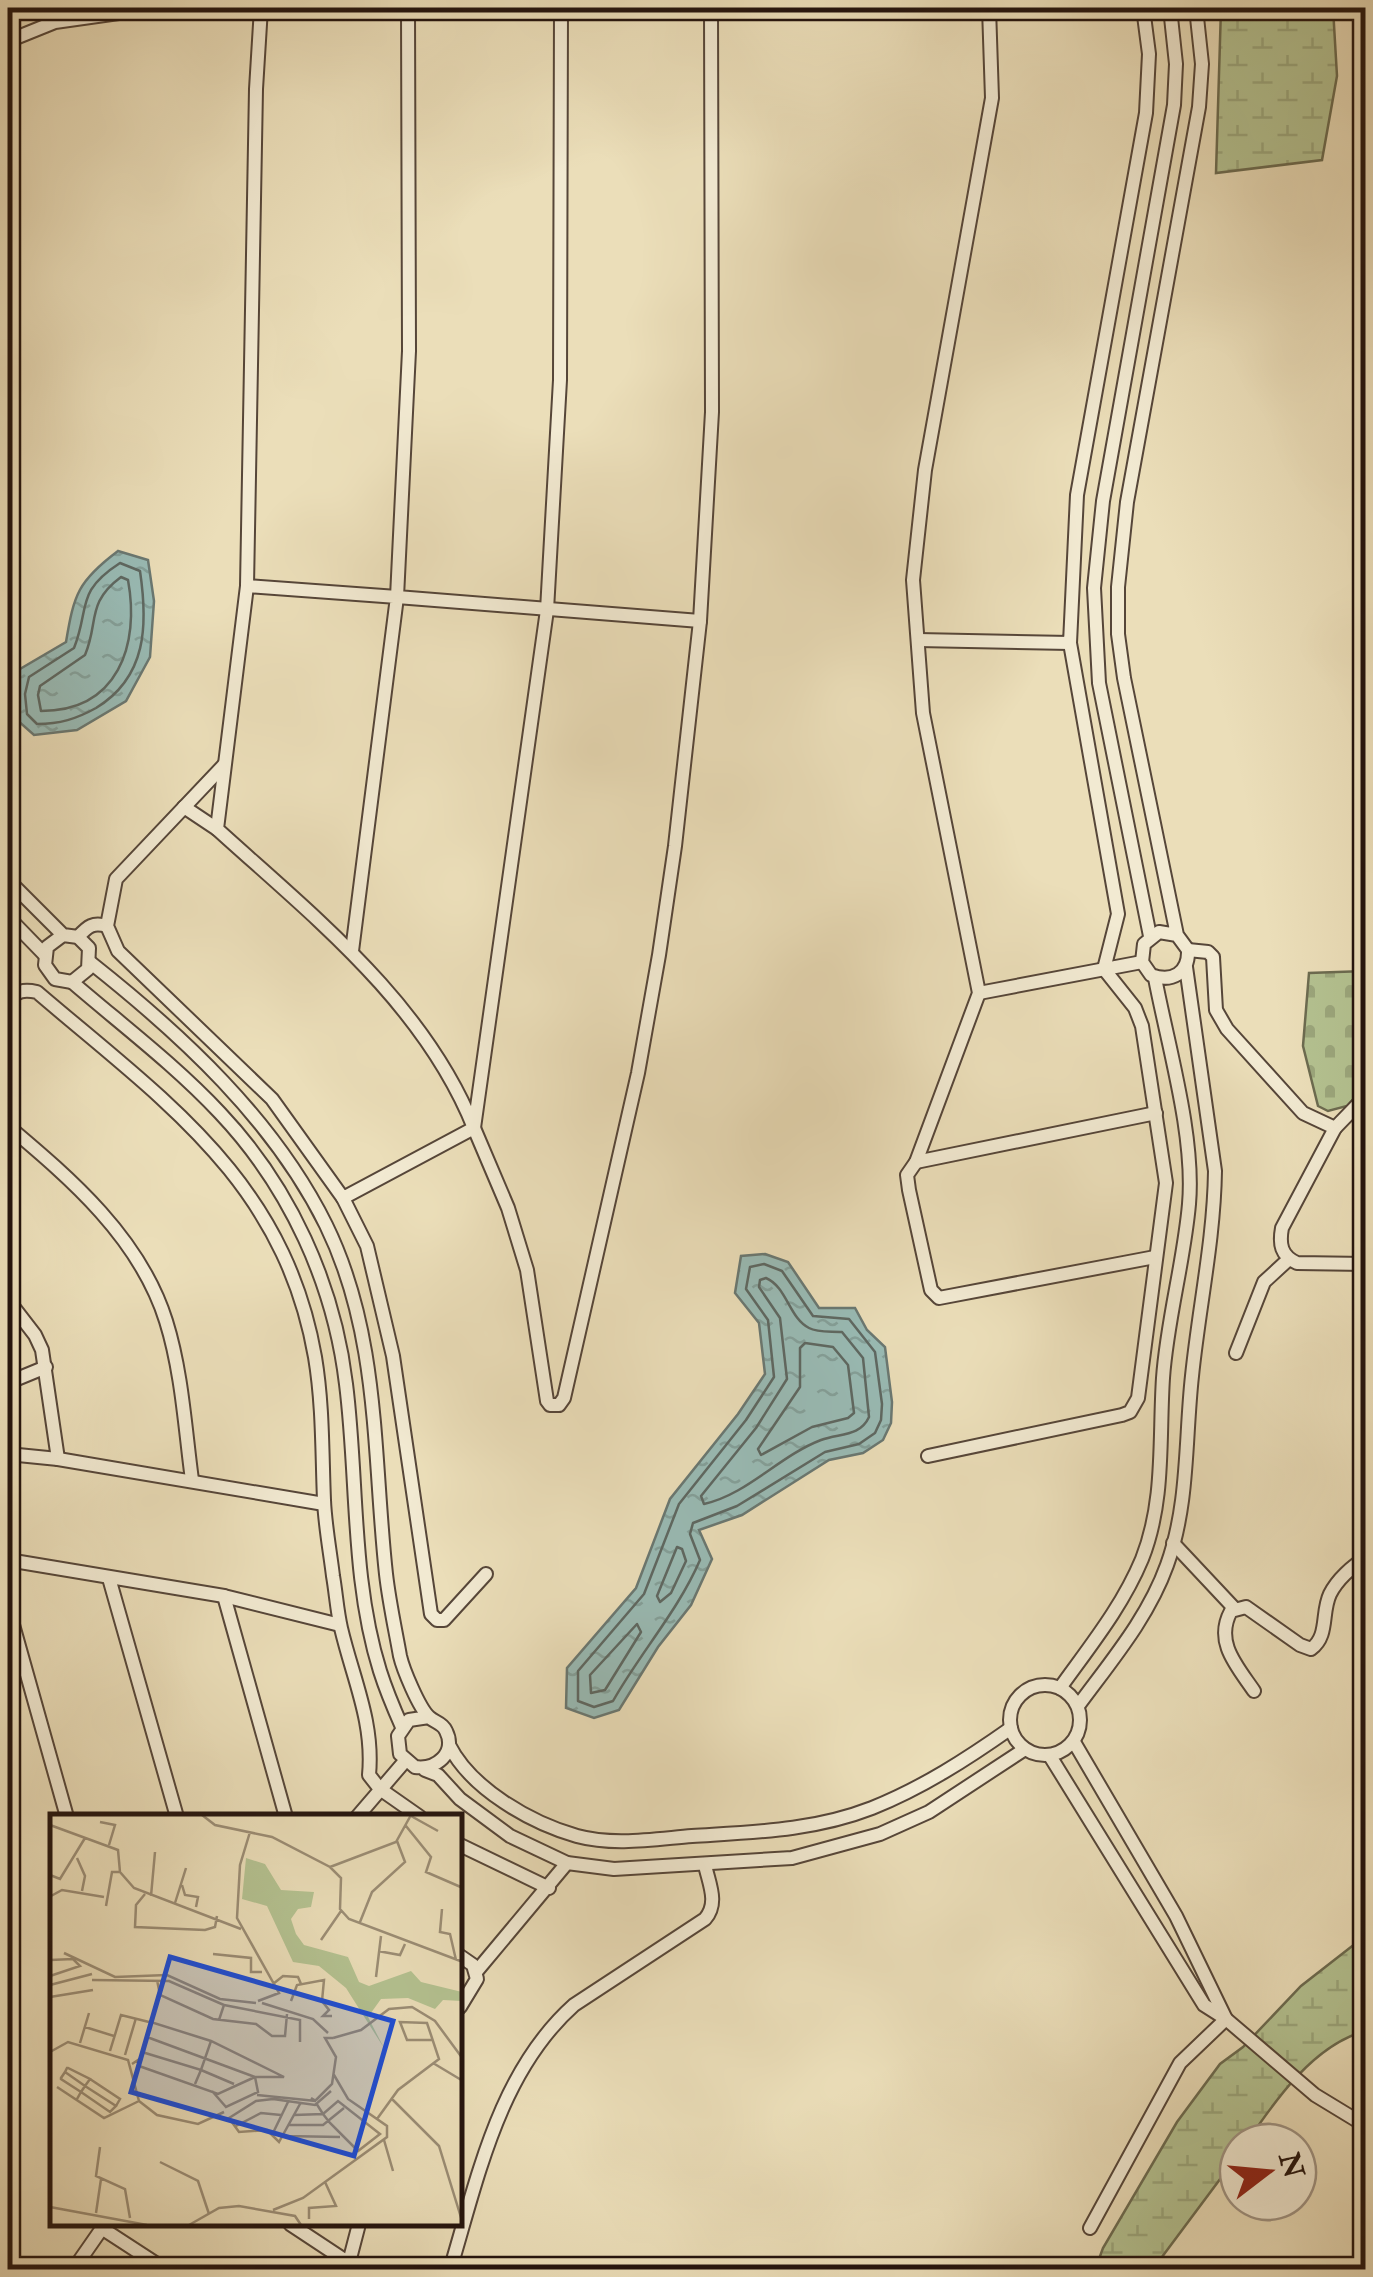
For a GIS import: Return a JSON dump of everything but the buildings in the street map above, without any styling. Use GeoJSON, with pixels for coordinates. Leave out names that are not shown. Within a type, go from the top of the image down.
{"type":"FeatureCollection","features":[{"type":"Feature","properties":{"kind":"street"},"geometry":{"type":"LineString","coordinates":[[8,13],[17,8]]}},
{"type":"Feature","properties":{"kind":"street"},"geometry":{"type":"LineString","coordinates":[[8,41],[55,22],[154,8]]}},
{"type":"Feature","properties":{"kind":"street"},"geometry":{"type":"LineString","coordinates":[[217,828],[247,586],[256,89],[261,8]]}},
{"type":"Feature","properties":{"kind":"street"},"geometry":{"type":"LineString","coordinates":[[352,951],[397,598],[409,351],[408,8]]}},
{"type":"Feature","properties":{"kind":"street"},"geometry":{"type":"LineString","coordinates":[[474,1128],[547,610],[560,380],[561,8]]}},
{"type":"Feature","properties":{"kind":"street"},"geometry":{"type":"LineString","coordinates":[[184,807],[217,828],[352,951],[426,1040],[465,1105],[517,1234],[534,1303],[547,1401],[559,1406],[564,1398],[638,1073],[675,846],[700,621],[712,412],[711,8]]}},
{"type":"Feature","properties":{"kind":"street"},"geometry":{"type":"LineString","coordinates":[[989,8],[992,98],[918,521],[913,580],[923,714],[979,993],[908,1175],[909,1190],[930,1290],[939,1298],[1155,1257]]}},
{"type":"Feature","properties":{"kind":"street"},"geometry":{"type":"LineString","coordinates":[[1104,969],[1118,914],[1070,642],[1076,495],[1146,113],[1150,54],[1143,8]]}},
{"type":"Feature","properties":{"kind":"street"},"geometry":{"type":"LineString","coordinates":[[1150,936],[1099,683],[1094,588],[1102,502],[1174,105],[1176,64],[1170,8]]}},
{"type":"Feature","properties":{"kind":"street"},"geometry":{"type":"LineString","coordinates":[[1078,1706],[1149,1608],[1173,1543],[1186,1466],[1192,1377],[1214,1204],[1216,1171],[1186,968],[1188,950],[1177,935],[1118,634],[1118,587],[1128,502],[1199,107],[1202,64],[1196,8]]}},
{"type":"Feature","properties":{"kind":"street"},"geometry":{"type":"LineString","coordinates":[[247,586],[700,621]]}},
{"type":"Feature","properties":{"kind":"street"},"geometry":{"type":"LineString","coordinates":[[918,640],[1070,642]]}},
{"type":"Feature","properties":{"kind":"street"},"geometry":{"type":"LineString","coordinates":[[224,765],[116,878],[107,926],[118,951],[272,1099],[343,1198],[367,1246],[393,1356],[431,1614],[444,1620],[486,1574]]}},
{"type":"Feature","properties":{"kind":"street"},"geometry":{"type":"LineString","coordinates":[[8,880],[88,948],[91,963],[159,1016],[262,1128],[308,1190],[329,1230],[348,1280],[372,1379],[386,1574],[402,1667],[429,1717],[444,1728],[456,1760],[479,1782],[530,1817],[579,1836],[627,1841],[786,1831],[829,1822],[914,1790],[970,1758],[1011,1728]]}},
{"type":"Feature","properties":{"kind":"street"},"geometry":{"type":"LineString","coordinates":[[8,916],[44,954]]}},
{"type":"Feature","properties":{"kind":"street"},"geometry":{"type":"LineString","coordinates":[[91,963],[84,975],[72,982],[61,981],[51,975],[44,954],[51,941],[97,923],[107,926]]}},
{"type":"Feature","properties":{"kind":"street"},"geometry":{"type":"LineString","coordinates":[[1177,935],[1168,932],[1150,936],[1144,944],[1142,962],[1155,978],[1166,980],[1186,968]]}},
{"type":"Feature","properties":{"kind":"street"},"geometry":{"type":"LineString","coordinates":[[1188,950],[1208,952],[1213,957],[1216,1010],[1226,1029],[1303,1113],[1336,1128]]}},
{"type":"Feature","properties":{"kind":"street"},"geometry":{"type":"LineString","coordinates":[[979,993],[1142,962]]}},
{"type":"Feature","properties":{"kind":"street"},"geometry":{"type":"LineString","coordinates":[[928,1456],[1130,1412],[1138,1398],[1166,1183],[1142,1026],[1135,1008],[1104,969]]}},
{"type":"Feature","properties":{"kind":"street"},"geometry":{"type":"LineString","coordinates":[[1060,1688],[1131,1583],[1155,1518],[1162,1469],[1163,1376],[1189,1203],[1182,1121],[1155,978]]}},
{"type":"Feature","properties":{"kind":"street"},"geometry":{"type":"LineString","coordinates":[[72,982],[221,1114],[293,1214],[318,1265],[346,1382],[370,1625],[380,1670],[402,1727],[397,1745],[405,1761],[438,1775],[460,1799],[510,1836],[566,1863],[614,1869],[792,1858],[880,1834],[928,1812],[1025,1749]]}},
{"type":"Feature","properties":{"kind":"street"},"geometry":{"type":"LineString","coordinates":[[8,1002],[16,992],[37,992],[195,1128],[254,1201],[279,1244],[298,1292],[314,1354],[322,1414],[324,1504],[340,1625],[370,1724],[369,1776],[380,1790],[416,1814]]}},
{"type":"Feature","properties":{"kind":"street"},"geometry":{"type":"LineString","coordinates":[[1366,1096],[1336,1128],[1282,1228],[1281,1246],[1290,1260],[1306,1265],[1366,1264]]}},
{"type":"Feature","properties":{"kind":"street"},"geometry":{"type":"LineString","coordinates":[[916,1162],[1156,1113]]}},
{"type":"Feature","properties":{"kind":"street"},"geometry":{"type":"LineString","coordinates":[[8,1126],[100,1211],[150,1282],[175,1354],[192,1480]]}},
{"type":"Feature","properties":{"kind":"street"},"geometry":{"type":"LineString","coordinates":[[343,1198],[474,1128]]}},
{"type":"Feature","properties":{"kind":"street"},"geometry":{"type":"LineString","coordinates":[[1236,1353],[1264,1282],[1290,1260]]}},
{"type":"Feature","properties":{"kind":"street"},"geometry":{"type":"LineString","coordinates":[[8,1300],[35,1335],[46,1367],[58,1459]]}},
{"type":"Feature","properties":{"kind":"street"},"geometry":{"type":"LineString","coordinates":[[8,1398],[10,1377],[46,1367]]}},
{"type":"Feature","properties":{"kind":"street"},"geometry":{"type":"LineString","coordinates":[[8,1454],[192,1480],[324,1504]]}},
{"type":"Feature","properties":{"kind":"street"},"geometry":{"type":"LineString","coordinates":[[1173,1543],[1234,1608],[1246,1608],[1300,1645],[1311,1648],[1322,1637],[1329,1596],[1341,1578],[1366,1558]]}},
{"type":"Feature","properties":{"kind":"street"},"geometry":{"type":"LineString","coordinates":[[8,1560],[224,1596],[340,1625]]}},
{"type":"Feature","properties":{"kind":"street"},"geometry":{"type":"LineString","coordinates":[[108,1578],[175,1814]]}},
{"type":"Feature","properties":{"kind":"street"},"geometry":{"type":"LineString","coordinates":[[224,1596],[285,1814]]}},
{"type":"Feature","properties":{"kind":"street"},"geometry":{"type":"LineString","coordinates":[[8,1607],[66,1814]]}},
{"type":"Feature","properties":{"kind":"street"},"geometry":{"type":"LineString","coordinates":[[1234,1608],[1226,1619],[1228,1653],[1254,1691]]}},
{"type":"Feature","properties":{"kind":"street"},"geometry":{"type":"LineString","coordinates":[[1032,1687],[1060,1688],[1078,1706],[1081,1724],[1074,1742],[1064,1751],[1037,1755],[1025,1749],[1011,1728],[1011,1712],[1018,1697],[1032,1687]]}},
{"type":"Feature","properties":{"kind":"street"},"geometry":{"type":"LineString","coordinates":[[402,1727],[419,1716],[429,1717]]}},
{"type":"Feature","properties":{"kind":"street"},"geometry":{"type":"LineString","coordinates":[[1074,1742],[1176,1916],[1226,2020]]}},
{"type":"Feature","properties":{"kind":"street"},"geometry":{"type":"LineString","coordinates":[[422,1768],[440,1762],[449,1746]]}},
{"type":"Feature","properties":{"kind":"street"},"geometry":{"type":"LineString","coordinates":[[1050,1756],[1204,2005],[1315,2095],[1361,2120]]}},
{"type":"Feature","properties":{"kind":"street"},"geometry":{"type":"LineString","coordinates":[[360,1814],[405,1761]]}},
{"type":"Feature","properties":{"kind":"street"},"geometry":{"type":"LineString","coordinates":[[462,1845],[548,1888]]}},
{"type":"Feature","properties":{"kind":"street"},"geometry":{"type":"LineString","coordinates":[[462,2004],[474,1987],[476,1972],[566,1863]]}},
{"type":"Feature","properties":{"kind":"street"},"geometry":{"type":"LineString","coordinates":[[450,2270],[486,2149],[523,2067],[574,2005],[706,1919],[713,1911],[714,1901],[705,1865]]}},
{"type":"Feature","properties":{"kind":"street"},"geometry":{"type":"LineString","coordinates":[[462,1958],[476,1972]]}},
{"type":"Feature","properties":{"kind":"street"},"geometry":{"type":"LineString","coordinates":[[1090,2228],[1180,2063],[1226,2020]]}},
{"type":"Feature","properties":{"kind":"street"},"geometry":{"type":"LineString","coordinates":[[74,2270],[104,2227],[166,2270]]}},
{"type":"Feature","properties":{"kind":"street"},"geometry":{"type":"LineString","coordinates":[[294,2227],[348,2266],[358,2227]]}},
{"type":"Feature","properties":{"kind":"green space"},"geometry":{"type":"Polygon","coordinates":[[[1221,8],[1333,8],[1337,76],[1322,160],[1216,173],[1221,8]]]}},
{"type":"Feature","properties":{"kind":"green space"},"geometry":{"type":"Polygon","coordinates":[[[1365,971],[1365,1086],[1347,1106],[1328,1111],[1318,1106],[1303,1046],[1309,973],[1365,971]]]}},
{"type":"Feature","properties":{"kind":"green space"},"geometry":{"type":"Polygon","coordinates":[[[1365,1936],[1365,2031],[1346,2038],[1313,2061],[1262,2122],[1218,2122],[1218,2182],[1153,2269],[1095,2270],[1103,2248],[1177,2122],[1220,2064],[1243,2047],[1301,1986],[1365,1936]]]}},
{"type":"Feature","properties":{"kind":"water"},"geometry":{"type":"Polygon","coordinates":[[[118,551],[148,560],[154,601],[150,657],[126,701],[77,730],[34,735],[17,720],[15,693],[20,669],[66,642],[80,590],[94,571],[118,551]]]}},
{"type":"Feature","properties":{"kind":"water"},"geometry":{"type":"Polygon","coordinates":[[[765,1254],[788,1262],[819,1308],[855,1308],[867,1330],[885,1347],[891,1423],[883,1440],[863,1453],[829,1460],[742,1515],[699,1530],[712,1559],[691,1605],[658,1647],[619,1710],[594,1718],[566,1708],[567,1668],[636,1588],[670,1499],[765,1374],[759,1323],[735,1293],[741,1256],[765,1254]]]}}]}
